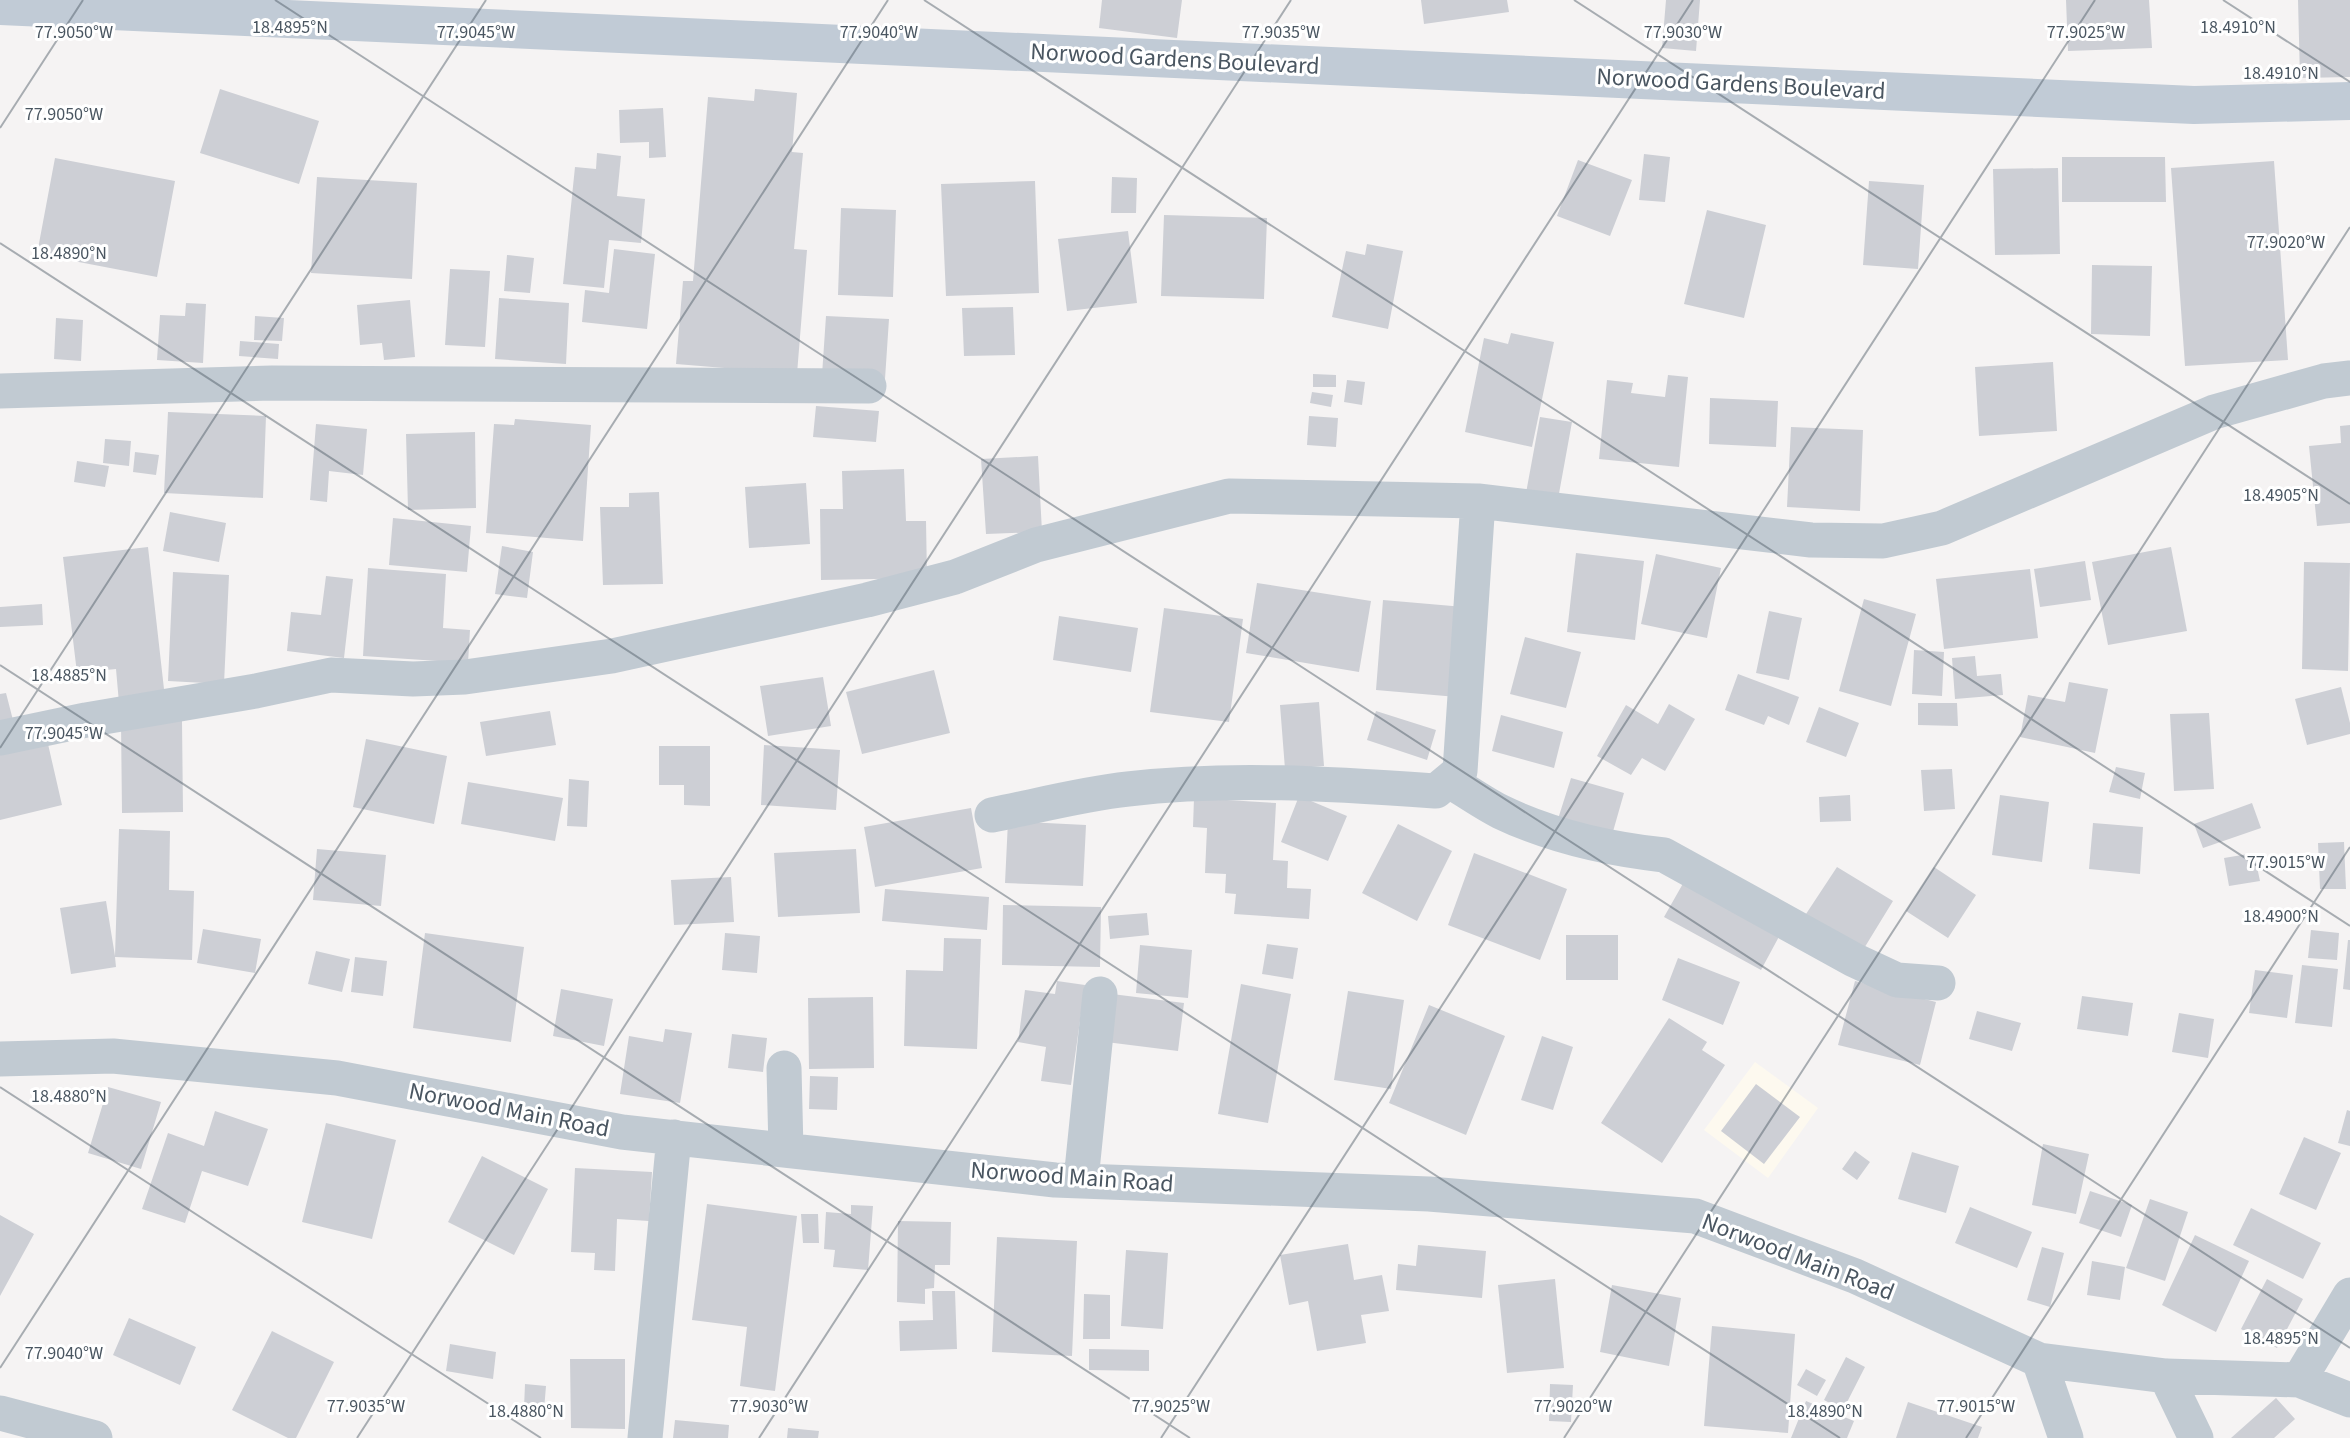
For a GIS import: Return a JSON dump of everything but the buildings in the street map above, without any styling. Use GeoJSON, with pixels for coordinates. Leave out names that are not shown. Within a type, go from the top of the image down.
{"type":"FeatureCollection","features":[{"type":"Feature","properties":{"kind":"street","name":"Norwood Gardens Boulevard"},"geometry":{"type":"LineString","coordinates":[[0,6],[2194,105],[2350,101]]}},
{"type":"Feature","properties":{"kind":"street"},"geometry":{"type":"LineString","coordinates":[[0,738],[331,675],[413,679],[465,677],[612,656],[780,621],[955,578],[1036,545],[1229,496],[1478,501],[1811,540],[1883,541],[1942,528],[2214,412],[2324,381],[2350,378]]}},
{"type":"Feature","properties":{"kind":"street"},"geometry":{"type":"LineString","coordinates":[[0,391],[272,383],[869,386]]}},
{"type":"Feature","properties":{"kind":"street"},"geometry":{"type":"LineString","coordinates":[[992,815],[1139,788],[1214,783],[1310,782],[1436,791],[1460,771],[1478,501]]}},
{"type":"Feature","properties":{"kind":"street"},"geometry":{"type":"LineString","coordinates":[[1450,781],[1502,812],[1575,839],[1631,852],[1664,855],[1854,960],[1897,980],[1938,983]]}},
{"type":"Feature","properties":{"kind":"street"},"geometry":{"type":"LineString","coordinates":[[1081,1180],[1100,994]]}},
{"type":"Feature","properties":{"kind":"street","name":"Norwood Main Road"},"geometry":{"type":"LineString","coordinates":[[0,1059],[113,1056],[337,1078],[622,1132],[1055,1180],[1429,1194],[1695,1216],[1855,1276],[2039,1360],[2166,1376],[2299,1380],[2350,1400]]}},
{"type":"Feature","properties":{"kind":"street"},"geometry":{"type":"LineString","coordinates":[[784,1068],[786,1150]]}},
{"type":"Feature","properties":{"kind":"street"},"geometry":{"type":"LineString","coordinates":[[645,1438],[674,1137]]}},
{"type":"Feature","properties":{"kind":"street"},"geometry":{"type":"LineString","coordinates":[[2299,1380],[2350,1295]]}},
{"type":"Feature","properties":{"kind":"street"},"geometry":{"type":"LineString","coordinates":[[2039,1360],[2066,1438]]}},
{"type":"Feature","properties":{"kind":"street"},"geometry":{"type":"LineString","coordinates":[[2166,1376],[2196,1438]]}},
{"type":"Feature","properties":{"kind":"street"},"geometry":{"type":"LineString","coordinates":[[12,1423],[95,1438]]}},
{"type":"Feature","properties":{"kind":"shaded area"},"geometry":{"type":"Polygon","coordinates":[[[1755,1062],[1818,1108],[1768,1178],[1704,1130],[1755,1062]]]}}]}
